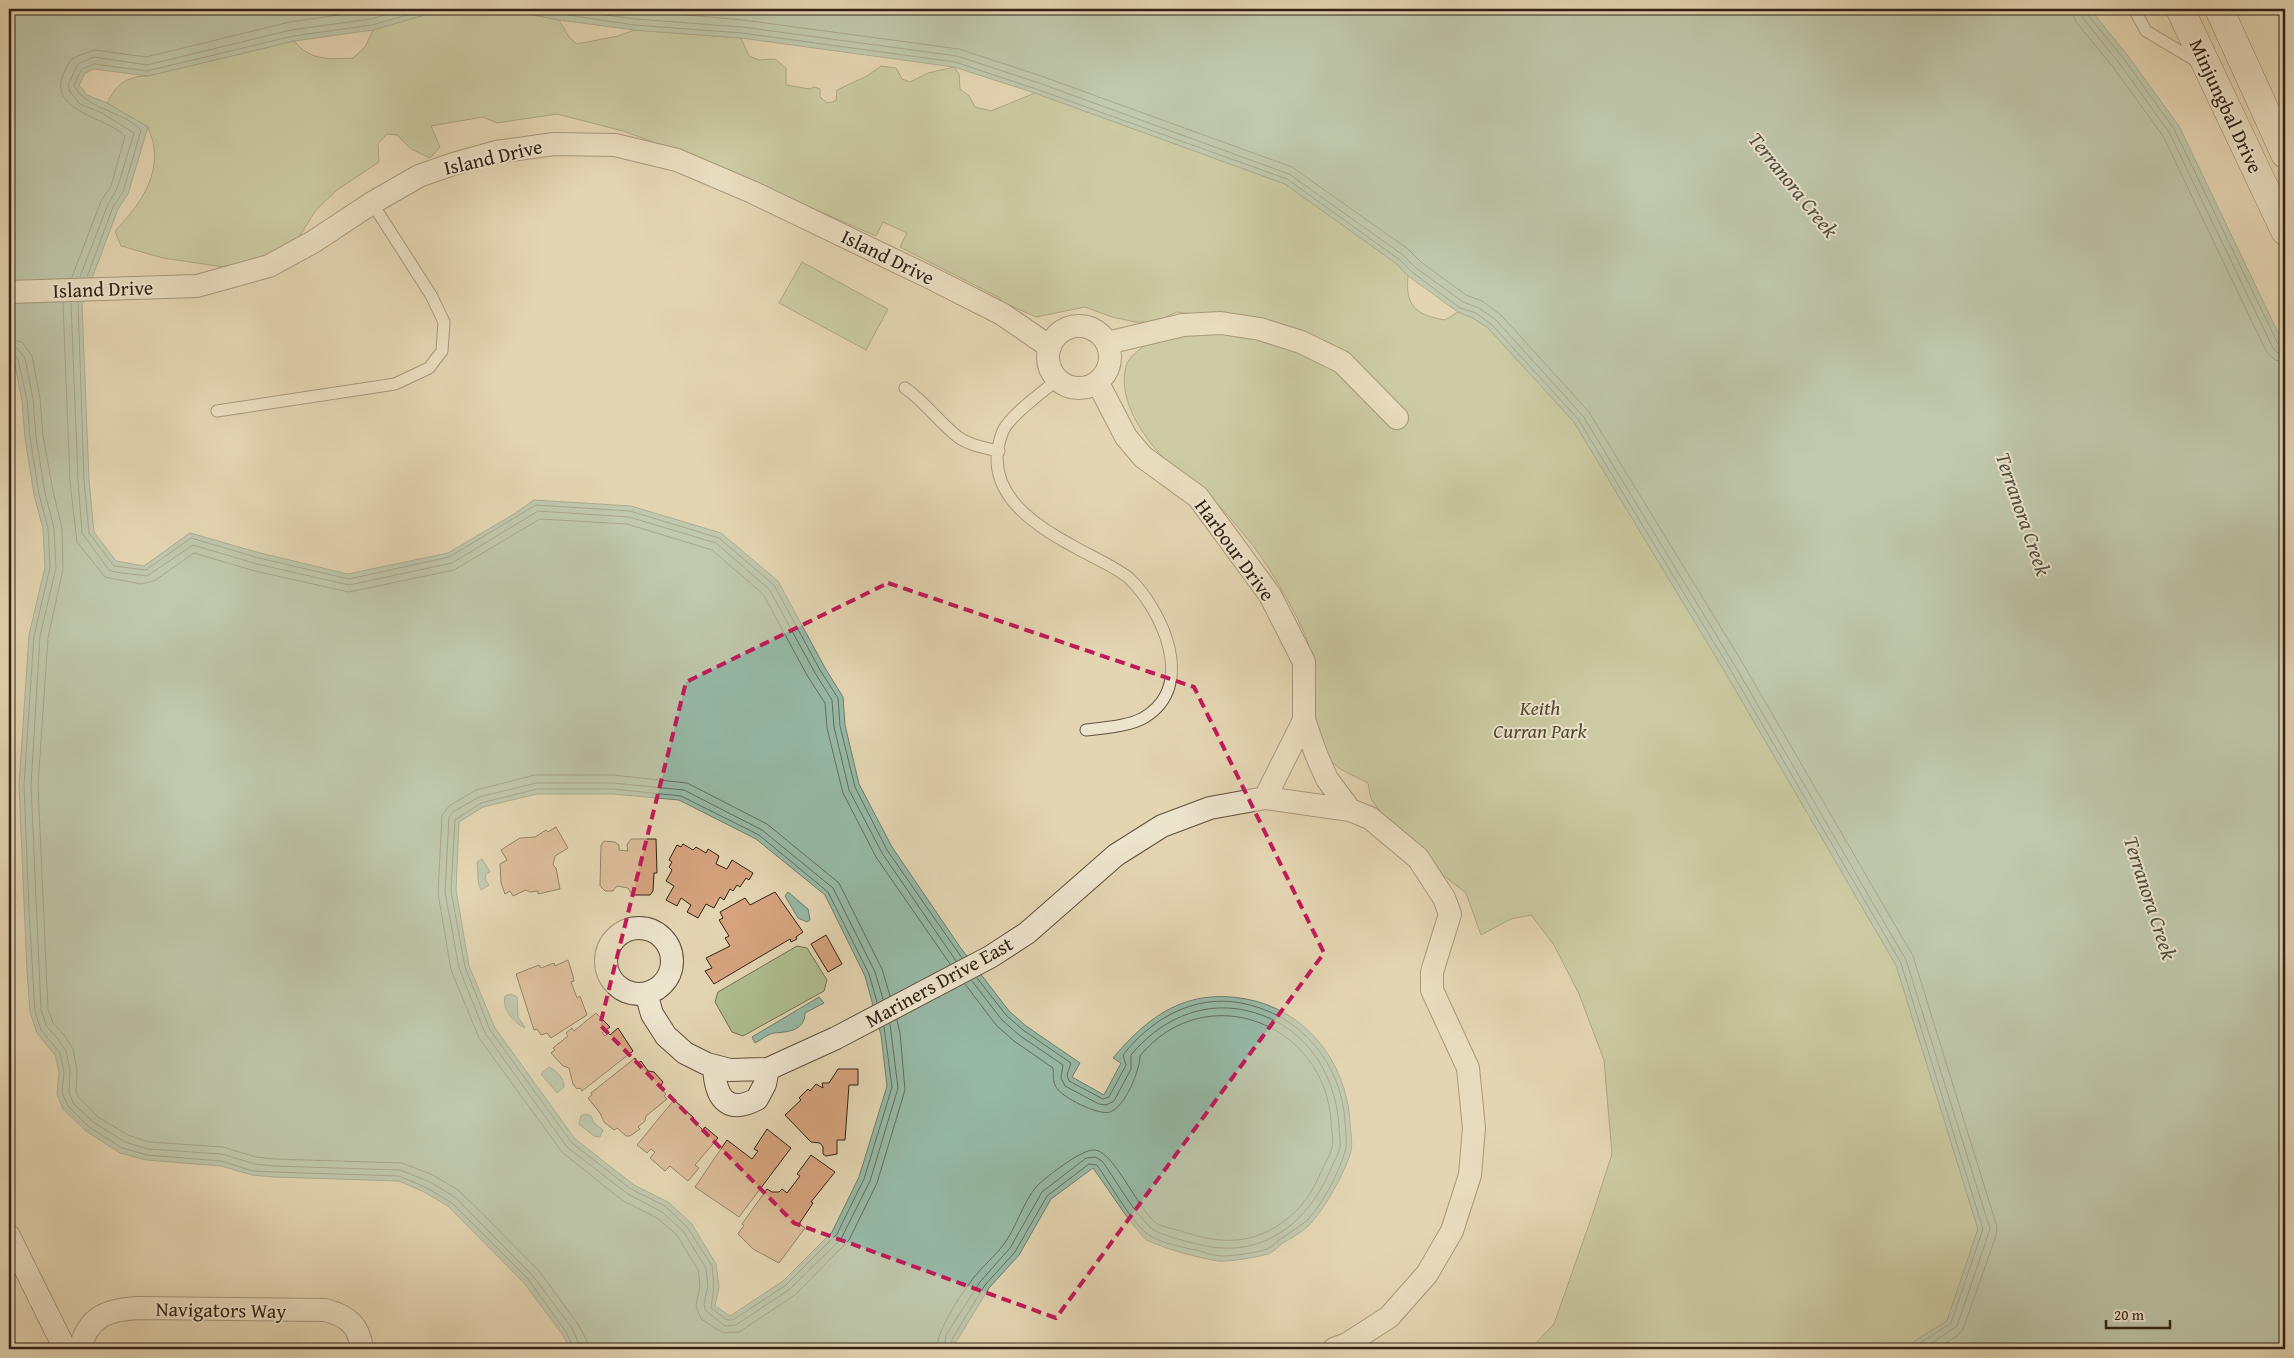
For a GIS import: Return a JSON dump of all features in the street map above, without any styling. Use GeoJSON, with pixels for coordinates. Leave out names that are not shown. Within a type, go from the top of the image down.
{"type":"FeatureCollection","features":[{"type":"Feature","properties":{"kind":"main road","name":"Minjungbal Drive"},"geometry":{"type":"LineString","coordinates":[[2180,9],[2285,231]]}},
{"type":"Feature","properties":{"kind":"main road","name":"Minjungbal Drive"},"geometry":{"type":"LineString","coordinates":[[2225,16],[2285,154]]}},
{"type":"Feature","properties":{"kind":"street","name":"Island Drive"},"geometry":{"type":"LineString","coordinates":[[9,292],[197,286],[269,266],[313,242],[372,203],[419,176],[453,164],[496,152],[554,144],[615,145],[677,160],[752,192],[1002,314],[1050,347]]}},
{"type":"Feature","properties":{"kind":"street"},"geometry":{"type":"LineString","coordinates":[[1108,343],[1183,325],[1221,322],[1260,329],[1301,342],[1342,362],[1397,418]]}},
{"type":"Feature","properties":{"kind":"street"},"geometry":{"type":"LineString","coordinates":[[1072,327],[1092,328],[1108,343],[1111,360],[1109,368],[1098,383],[1082,389],[1065,385],[1058,380],[1049,364],[1050,347],[1062,331],[1072,327]]}},
{"type":"Feature","properties":{"kind":"street","name":"Harbour Drive"},"geometry":{"type":"LineString","coordinates":[[1098,383],[1126,438],[1143,457],[1198,497],[1270,595],[1304,662],[1304,720],[1316,754],[1327,778],[1350,810]]}},
{"type":"Feature","properties":{"kind":"street","name":"Harbour Drive"},"geometry":{"type":"LineString","coordinates":[[1265,798],[1304,720]]}},
{"type":"Feature","properties":{"kind":"street","name":"Mariners Drive East"},"geometry":{"type":"LineString","coordinates":[[646,993],[652,1014],[666,1036],[685,1054],[714,1066],[730,1070],[768,1069],[836,1038],[990,958],[1027,933],[1116,855],[1162,826],[1210,808],[1265,798],[1350,810]]}},
{"type":"Feature","properties":{"kind":"street"},"geometry":{"type":"LineString","coordinates":[[1334,1349],[1347,1344],[1389,1317],[1427,1274],[1452,1230],[1464,1194],[1470,1175],[1474,1128],[1468,1068],[1432,990],[1432,972],[1450,914],[1444,898],[1418,858],[1370,818],[1350,810]]}},
{"type":"Feature","properties":{"kind":"street"},"geometry":{"type":"LineString","coordinates":[[714,1066],[715,1084],[719,1095],[725,1102],[741,1105],[757,1099],[762,1093],[768,1069]]}},
{"type":"Feature","properties":{"kind":"street"},"geometry":{"type":"LineString","coordinates":[[9,1236],[65,1349]]}},
{"type":"Feature","properties":{"kind":"street","name":"Navigators Way"},"geometry":{"type":"LineString","coordinates":[[80,1349],[86,1332],[103,1314],[117,1309],[138,1308],[325,1310],[341,1314],[350,1321],[360,1338],[362,1349]]}},
{"type":"Feature","properties":{"kind":"lane"},"geometry":{"type":"LineString","coordinates":[[2134,9],[2146,31],[2208,68]]}},
{"type":"Feature","properties":{"kind":"lane"},"geometry":{"type":"LineString","coordinates":[[218,412],[396,384],[429,368],[442,351],[444,322],[431,295],[372,203]]}},
{"type":"Feature","properties":{"kind":"lane"},"geometry":{"type":"LineString","coordinates":[[1058,380],[1022,409],[1003,430],[997,460],[1003,488],[1028,519],[1128,578],[1153,607],[1170,646],[1172,670],[1166,694],[1158,706],[1144,718],[1114,726],[1086,730]]}},
{"type":"Feature","properties":{"kind":"lane"},"geometry":{"type":"LineString","coordinates":[[905,388],[918,397],[958,438],[998,452]]}},
{"type":"Feature","properties":{"kind":"highlighted area"},"geometry":{"type":"Polygon","coordinates":[[[888,583],[1194,687],[1324,953],[1056,1318],[794,1223],[600,1025],[686,682],[888,583]]]}},
{"type":"Feature","properties":{"kind":"green space","name":"Keith Curran Park"},"geometry":{"type":"Polygon","coordinates":[[[445,9],[503,9],[559,20],[569,37],[577,44],[618,36],[634,30],[741,38],[749,56],[759,60],[775,59],[786,68],[786,85],[820,89],[820,97],[827,103],[836,101],[837,90],[867,76],[881,66],[896,68],[902,79],[910,82],[928,73],[954,67],[959,74],[960,89],[969,96],[975,107],[991,111],[1035,93],[1285,184],[1397,264],[1408,276],[1408,295],[1414,307],[1420,312],[1445,320],[1458,312],[1473,318],[1488,328],[1574,422],[1725,672],[1896,965],[1978,1229],[1947,1321],[1902,1349],[1530,1349],[1554,1324],[1612,1154],[1604,1060],[1579,994],[1554,945],[1531,915],[1511,919],[1481,935],[1466,893],[1405,845],[1371,799],[1368,783],[1340,769],[1319,751],[1315,719],[1312,660],[1307,639],[1291,606],[1270,570],[1242,532],[1204,491],[1168,463],[1150,443],[1135,419],[1129,406],[1124,380],[1126,366],[1130,359],[1147,344],[1199,315],[1177,312],[1154,322],[1136,322],[1112,317],[1085,307],[1036,317],[1000,301],[1000,298],[900,247],[907,233],[883,222],[876,236],[697,158],[623,131],[557,114],[497,123],[483,117],[431,126],[440,147],[430,158],[411,149],[397,135],[387,134],[378,144],[379,162],[337,190],[316,210],[296,242],[281,253],[224,267],[163,258],[121,246],[115,231],[144,194],[153,172],[154,161],[153,144],[148,127],[107,103],[114,91],[123,83],[140,76],[148,76],[294,41],[300,48],[314,55],[328,58],[353,58],[365,47],[373,30],[445,9]]]}},
{"type":"Feature","properties":{"kind":"green space"},"geometry":{"type":"Polygon","coordinates":[[[802,262],[888,309],[866,350],[779,303],[802,262]]]}},
{"type":"Feature","properties":{"kind":"green space"},"geometry":{"type":"Polygon","coordinates":[[[797,946],[807,948],[827,980],[824,991],[743,1036],[732,1032],[715,1002],[718,992],[797,946]]]}},
{"type":"Feature","properties":{"kind":"water"},"geometry":{"type":"Polygon","coordinates":[[[9,9],[445,9],[373,30],[294,41],[148,76],[94,69],[85,73],[79,85],[87,95],[107,103],[148,127],[128,194],[118,209],[82,305],[89,480],[94,532],[116,561],[144,566],[190,533],[260,553],[348,574],[448,553],[534,500],[631,506],[721,533],[778,581],[825,668],[843,697],[845,725],[859,784],[892,847],[960,947],[1009,1011],[1026,1026],[1080,1063],[1072,1077],[1104,1095],[1121,1063],[1113,1058],[1141,1029],[1171,1008],[1187,1001],[1225,997],[1246,999],[1268,1005],[1287,1014],[1319,1042],[1331,1059],[1347,1099],[1352,1144],[1351,1151],[1339,1180],[1327,1201],[1314,1220],[1305,1229],[1270,1253],[1244,1259],[1219,1261],[1172,1250],[1145,1239],[1093,1168],[1051,1199],[1019,1255],[989,1288],[956,1342],[956,1349],[570,1349],[562,1334],[524,1283],[448,1206],[424,1192],[399,1181],[252,1175],[221,1166],[146,1160],[120,1153],[86,1131],[63,1109],[57,1094],[59,1072],[55,1055],[37,1033],[30,1012],[19,785],[29,635],[45,567],[43,529],[34,495],[25,438],[22,401],[14,360],[9,356],[9,9]],[[537,794],[483,807],[459,822],[456,890],[469,966],[495,1028],[575,1139],[634,1185],[668,1202],[691,1223],[716,1264],[719,1287],[715,1306],[730,1316],[783,1281],[832,1232],[859,1177],[887,1086],[881,1035],[865,976],[825,895],[756,839],[679,800],[612,794],[537,794]]]}},
{"type":"Feature","properties":{"kind":"water","name":"Terranora Creek"},"geometry":{"type":"Polygon","coordinates":[[[503,9],[2090,9],[2128,56],[2179,126],[2285,347],[2285,1349],[1902,1349],[1947,1321],[1978,1229],[1896,965],[1725,672],[1574,422],[1488,328],[1473,318],[1458,312],[1408,276],[1397,264],[1285,184],[1035,93],[954,67],[741,38],[634,30],[559,20],[503,9]]]}},
{"type":"Feature","properties":{"kind":"water"},"geometry":{"type":"Polygon","coordinates":[[[482,859],[490,872],[486,874],[485,879],[489,885],[481,890],[477,862],[482,859]]]}},
{"type":"Feature","properties":{"kind":"water"},"geometry":{"type":"Polygon","coordinates":[[[788,892],[808,909],[810,920],[807,922],[798,918],[785,896],[788,892]]]}},
{"type":"Feature","properties":{"kind":"water"},"geometry":{"type":"Polygon","coordinates":[[[511,994],[517,997],[518,1017],[525,1028],[516,1022],[507,1011],[505,996],[511,994]]]}},
{"type":"Feature","properties":{"kind":"water"},"geometry":{"type":"Polygon","coordinates":[[[819,997],[824,1003],[805,1013],[802,1024],[799,1027],[790,1031],[772,1034],[755,1043],[752,1037],[819,997]]]}},
{"type":"Feature","properties":{"kind":"water"},"geometry":{"type":"Polygon","coordinates":[[[549,1067],[563,1081],[564,1087],[557,1093],[541,1074],[549,1067]]]}},
{"type":"Feature","properties":{"kind":"water"},"geometry":{"type":"Polygon","coordinates":[[[585,1114],[591,1116],[594,1123],[603,1130],[600,1137],[594,1136],[579,1124],[581,1116],[585,1114]]]}},
{"type":"Feature","properties":{"kind":"building"},"geometry":{"type":"Polygon","coordinates":[[[556,827],[568,848],[555,856],[553,865],[556,868],[560,889],[538,894],[538,891],[530,892],[526,890],[513,896],[510,891],[505,894],[501,883],[500,864],[507,860],[501,850],[520,838],[535,837],[546,830],[548,832],[556,827]]]}},
{"type":"Feature","properties":{"kind":"building"},"geometry":{"type":"Polygon","coordinates":[[[631,839],[656,839],[657,873],[654,873],[653,891],[650,895],[632,895],[628,888],[617,886],[613,891],[605,891],[600,886],[601,845],[604,841],[615,842],[619,845],[619,850],[628,851],[627,845],[631,839]]]}},
{"type":"Feature","properties":{"kind":"building"},"geometry":{"type":"Polygon","coordinates":[[[683,844],[693,850],[696,847],[706,853],[708,849],[719,856],[716,864],[727,869],[732,860],[753,873],[749,880],[746,878],[740,887],[737,885],[733,891],[730,889],[724,900],[720,897],[714,908],[706,904],[698,918],[687,912],[691,905],[681,898],[677,906],[666,900],[674,886],[666,881],[672,870],[669,867],[672,862],[669,860],[677,845],[681,847],[683,844]]]}},
{"type":"Feature","properties":{"kind":"building"},"geometry":{"type":"Polygon","coordinates":[[[775,892],[803,932],[796,937],[797,939],[791,942],[790,939],[714,984],[705,971],[712,968],[706,958],[730,946],[725,938],[729,936],[719,920],[723,918],[720,912],[745,898],[750,905],[775,892]]]}},
{"type":"Feature","properties":{"kind":"building"},"geometry":{"type":"Polygon","coordinates":[[[826,935],[842,964],[828,972],[811,944],[826,935]]]}},
{"type":"Feature","properties":{"kind":"building"},"geometry":{"type":"Polygon","coordinates":[[[568,960],[574,981],[571,982],[577,998],[580,996],[587,1015],[551,1038],[547,1033],[541,1035],[537,1029],[534,1030],[516,974],[539,965],[541,968],[554,963],[555,966],[568,960]]]}},
{"type":"Feature","properties":{"kind":"building"},"geometry":{"type":"Polygon","coordinates":[[[596,1013],[610,1027],[602,1033],[605,1036],[608,1033],[610,1035],[618,1028],[633,1051],[582,1091],[573,1084],[569,1068],[563,1066],[551,1053],[555,1050],[553,1048],[568,1036],[566,1033],[572,1028],[574,1031],[596,1013]]]}},
{"type":"Feature","properties":{"kind":"building"},"geometry":{"type":"Polygon","coordinates":[[[635,1058],[638,1063],[641,1061],[648,1071],[654,1072],[663,1082],[660,1087],[666,1094],[664,1096],[667,1099],[646,1116],[645,1121],[638,1127],[640,1129],[630,1136],[626,1136],[617,1128],[614,1130],[604,1122],[600,1113],[588,1098],[592,1095],[591,1093],[635,1058]]]}},
{"type":"Feature","properties":{"kind":"building"},"geometry":{"type":"Polygon","coordinates":[[[838,1069],[858,1069],[858,1085],[849,1085],[845,1140],[837,1140],[837,1154],[826,1156],[823,1154],[823,1147],[820,1143],[811,1142],[785,1115],[801,1100],[799,1098],[808,1089],[810,1091],[816,1084],[823,1088],[822,1083],[829,1083],[838,1069]]]}},
{"type":"Feature","properties":{"kind":"building"},"geometry":{"type":"Polygon","coordinates":[[[674,1100],[694,1118],[692,1120],[703,1130],[705,1127],[718,1138],[695,1165],[699,1168],[688,1181],[670,1166],[665,1171],[650,1158],[655,1152],[651,1149],[647,1153],[637,1145],[674,1100]]]}},
{"type":"Feature","properties":{"kind":"building"},"geometry":{"type":"Polygon","coordinates":[[[767,1129],[791,1148],[739,1217],[695,1187],[727,1140],[752,1159],[758,1151],[754,1149],[767,1129]]]}},
{"type":"Feature","properties":{"kind":"building"},"geometry":{"type":"Polygon","coordinates":[[[811,1155],[835,1172],[811,1202],[813,1203],[799,1224],[805,1228],[779,1263],[753,1249],[738,1234],[744,1225],[742,1224],[767,1189],[772,1192],[779,1192],[782,1189],[787,1193],[800,1176],[797,1174],[811,1155]]]}}]}
